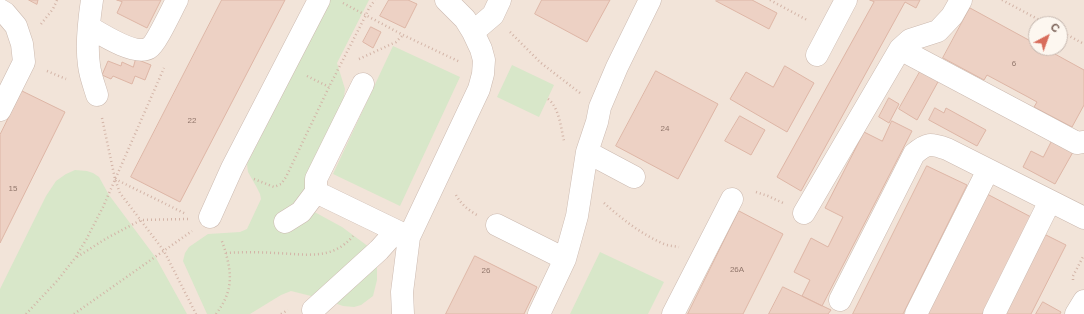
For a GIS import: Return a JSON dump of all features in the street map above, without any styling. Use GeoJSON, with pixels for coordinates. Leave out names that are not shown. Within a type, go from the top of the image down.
{"type":"FeatureCollection","features":[{"type":"Feature","properties":{"kind":"lane"},"geometry":{"type":"LineString","coordinates":[[92,0],[89,27],[89,65],[97,95]]}},
{"type":"Feature","properties":{"kind":"lane"},"geometry":{"type":"LineString","coordinates":[[89,27],[114,41],[131,48],[144,50],[149,48],[158,36],[177,0]]}},
{"type":"Feature","properties":{"kind":"lane"},"geometry":{"type":"LineString","coordinates":[[210,217],[232,168],[319,0]]}},
{"type":"Feature","properties":{"kind":"lane"},"geometry":{"type":"LineString","coordinates":[[310,310],[379,250],[403,234],[437,179],[479,89],[483,74],[484,60],[481,49],[465,19],[446,0]]}},
{"type":"Feature","properties":{"kind":"lane"},"geometry":{"type":"LineString","coordinates":[[539,314],[565,259],[578,216],[587,152],[597,122],[600,107],[617,66],[650,0]]}},
{"type":"Feature","properties":{"kind":"lane"},"geometry":{"type":"LineString","coordinates":[[817,55],[846,0]]}},
{"type":"Feature","properties":{"kind":"lane"},"geometry":{"type":"LineString","coordinates":[[804,213],[900,49],[910,40],[938,31],[952,16],[961,0]]}},
{"type":"Feature","properties":{"kind":"lane"},"geometry":{"type":"LineString","coordinates":[[473,32],[496,7]]}},
{"type":"Feature","properties":{"kind":"lane"},"geometry":{"type":"LineString","coordinates":[[0,10],[5,13],[16,26],[22,44],[24,62],[0,110]]}},
{"type":"Feature","properties":{"kind":"lane"},"geometry":{"type":"LineString","coordinates":[[900,49],[1077,143],[1084,142]]}},
{"type":"Feature","properties":{"kind":"lane"},"geometry":{"type":"LineString","coordinates":[[285,222],[300,212],[316,192],[316,179],[363,84]]}},
{"type":"Feature","properties":{"kind":"lane"},"geometry":{"type":"LineString","coordinates":[[840,300],[914,154],[928,145],[936,145],[947,149],[1084,218]]}},
{"type":"Feature","properties":{"kind":"lane"},"geometry":{"type":"LineString","coordinates":[[587,152],[634,177]]}},
{"type":"Feature","properties":{"kind":"lane"},"geometry":{"type":"LineString","coordinates":[[916,314],[988,170]]}},
{"type":"Feature","properties":{"kind":"lane"},"geometry":{"type":"LineString","coordinates":[[316,192],[403,234]]}},
{"type":"Feature","properties":{"kind":"lane"},"geometry":{"type":"LineString","coordinates":[[673,314],[732,199]]}},
{"type":"Feature","properties":{"kind":"lane"},"geometry":{"type":"LineString","coordinates":[[994,314],[1050,201]]}},
{"type":"Feature","properties":{"kind":"lane"},"geometry":{"type":"LineString","coordinates":[[497,225],[565,259]]}},
{"type":"Feature","properties":{"kind":"lane"},"geometry":{"type":"LineString","coordinates":[[403,234],[403,314]]}},
{"type":"Feature","properties":{"kind":"lane"},"geometry":{"type":"LineString","coordinates":[[1076,314],[1080,292]]}},
{"type":"Feature","properties":{"kind":"path"},"geometry":{"type":"LineString","coordinates":[[337,0],[483,74]]}},
{"type":"Feature","properties":{"kind":"path"},"geometry":{"type":"LineString","coordinates":[[265,184],[274,187],[281,184],[286,178],[369,8],[375,0]]}},
{"type":"Feature","properties":{"kind":"path"},"geometry":{"type":"LineString","coordinates":[[770,0],[829,32]]}},
{"type":"Feature","properties":{"kind":"path"},"geometry":{"type":"LineString","coordinates":[[1002,0],[1032,16]]}},
{"type":"Feature","properties":{"kind":"path"},"geometry":{"type":"LineString","coordinates":[[496,7],[541,63],[600,107]]}},
{"type":"Feature","properties":{"kind":"path"},"geometry":{"type":"LineString","coordinates":[[357,60],[396,42],[404,35]]}},
{"type":"Feature","properties":{"kind":"path"},"geometry":{"type":"LineString","coordinates":[[1068,35],[1084,44]]}},
{"type":"Feature","properties":{"kind":"path"},"geometry":{"type":"LineString","coordinates":[[26,314],[57,281],[75,258],[86,240],[166,64]]}},
{"type":"Feature","properties":{"kind":"path"},"geometry":{"type":"LineString","coordinates":[[337,72],[344,69]]}},
{"type":"Feature","properties":{"kind":"path"},"geometry":{"type":"LineString","coordinates":[[45,70],[72,82]]}},
{"type":"Feature","properties":{"kind":"path"},"geometry":{"type":"LineString","coordinates":[[97,95],[115,179],[120,193],[164,251],[196,314]]}},
{"type":"Feature","properties":{"kind":"path"},"geometry":{"type":"LineString","coordinates":[[75,258],[107,238],[141,220],[194,218],[115,179]]}},
{"type":"Feature","properties":{"kind":"path"},"geometry":{"type":"LineString","coordinates":[[437,179],[447,184],[454,190],[460,201],[468,210],[497,225]]}},
{"type":"Feature","properties":{"kind":"path"},"geometry":{"type":"LineString","coordinates":[[732,199],[740,192],[749,190],[784,203],[796,212],[804,213]]}},
{"type":"Feature","properties":{"kind":"path"},"geometry":{"type":"LineString","coordinates":[[603,202],[642,233],[665,244],[684,248],[708,246]]}},
{"type":"Feature","properties":{"kind":"path"},"geometry":{"type":"LineString","coordinates":[[74,314],[210,217],[223,244],[230,272],[229,288],[225,300],[216,314]]}},
{"type":"Feature","properties":{"kind":"path"},"geometry":{"type":"LineString","coordinates":[[226,253],[255,252],[310,255],[326,253],[347,243],[370,217]]}},
{"type":"Feature","properties":{"kind":"path"},"geometry":{"type":"LineString","coordinates":[[1080,292],[1073,279],[1073,276],[1084,255]]}},
{"type":"Feature","properties":{"kind":"shaded area"},"geometry":{"type":"Polygon","coordinates":[[[0,0],[1084,0],[1084,314],[0,314],[0,0]]]}},
{"type":"Feature","properties":{"kind":"green space"},"geometry":{"type":"Polygon","coordinates":[[[329,0],[369,0],[337,63],[345,89],[343,104],[309,209],[342,227],[369,247],[377,264],[377,280],[373,296],[361,305],[354,307],[343,306],[291,291],[281,295],[250,314],[207,314],[183,261],[185,253],[189,247],[208,234],[240,232],[247,229],[261,199],[260,194],[248,172],[247,164],[329,0]]]}},
{"type":"Feature","properties":{"kind":"green space"},"geometry":{"type":"Polygon","coordinates":[[[393,46],[460,77],[400,206],[333,174],[393,46]]]}},
{"type":"Feature","properties":{"kind":"green space"},"geometry":{"type":"Polygon","coordinates":[[[512,65],[554,85],[539,117],[497,97],[512,65]]]}},
{"type":"Feature","properties":{"kind":"green space"},"geometry":{"type":"Polygon","coordinates":[[[75,170],[87,171],[99,177],[109,195],[156,258],[187,314],[0,314],[0,289],[46,196],[56,181],[75,170]]]}},
{"type":"Feature","properties":{"kind":"green space"},"geometry":{"type":"Polygon","coordinates":[[[600,252],[664,282],[648,314],[570,314],[600,252]]]}},
{"type":"Feature","properties":{"kind":"building"},"geometry":{"type":"Polygon","coordinates":[[[29,0],[38,0],[37,4],[29,0]]]}},
{"type":"Feature","properties":{"kind":"building"},"geometry":{"type":"Polygon","coordinates":[[[117,0],[161,0],[147,28],[117,13],[122,2],[117,0]]]}},
{"type":"Feature","properties":{"kind":"building"},"geometry":{"type":"Polygon","coordinates":[[[222,0],[285,0],[180,202],[131,177],[222,0]]]}},
{"type":"Feature","properties":{"kind":"building"},"geometry":{"type":"Polygon","coordinates":[[[389,0],[408,0],[417,4],[405,28],[380,16],[389,0]]]}},
{"type":"Feature","properties":{"kind":"building"},"geometry":{"type":"Polygon","coordinates":[[[542,0],[610,0],[587,42],[535,14],[542,0]]]}},
{"type":"Feature","properties":{"kind":"building"},"geometry":{"type":"Polygon","coordinates":[[[752,0],[777,13],[769,29],[716,1],[752,0]]]}},
{"type":"Feature","properties":{"kind":"building"},"geometry":{"type":"Polygon","coordinates":[[[870,0],[920,0],[916,8],[905,2],[801,191],[777,177],[874,2],[870,0]]]}},
{"type":"Feature","properties":{"kind":"building"},"geometry":{"type":"Polygon","coordinates":[[[970,8],[1028,40],[1028,56],[1059,56],[1084,70],[1084,105],[1072,127],[1034,107],[1037,102],[987,75],[984,80],[943,58],[970,8]]]}},
{"type":"Feature","properties":{"kind":"building"},"geometry":{"type":"Polygon","coordinates":[[[371,27],[381,32],[373,48],[363,42],[371,27]]]}},
{"type":"Feature","properties":{"kind":"building"},"geometry":{"type":"Polygon","coordinates":[[[136,59],[151,65],[145,80],[135,76],[132,84],[113,76],[111,79],[102,75],[108,61],[121,66],[122,62],[133,67],[136,59]]]}},
{"type":"Feature","properties":{"kind":"building"},"geometry":{"type":"Polygon","coordinates":[[[785,66],[814,83],[787,132],[730,99],[746,72],[773,87],[785,66]]]}},
{"type":"Feature","properties":{"kind":"building"},"geometry":{"type":"Polygon","coordinates":[[[921,70],[939,80],[917,120],[899,109],[921,70]]]}},
{"type":"Feature","properties":{"kind":"building"},"geometry":{"type":"Polygon","coordinates":[[[656,71],[718,104],[678,179],[616,146],[656,71]]]}},
{"type":"Feature","properties":{"kind":"building"},"geometry":{"type":"Polygon","coordinates":[[[22,91],[65,112],[0,243],[0,135],[22,91]]]}},
{"type":"Feature","properties":{"kind":"building"},"geometry":{"type":"Polygon","coordinates":[[[889,98],[899,104],[889,123],[879,117],[889,98]]]}},
{"type":"Feature","properties":{"kind":"building"},"geometry":{"type":"Polygon","coordinates":[[[935,108],[944,113],[946,108],[986,130],[977,146],[929,120],[935,108]]]}},
{"type":"Feature","properties":{"kind":"building"},"geometry":{"type":"Polygon","coordinates":[[[740,116],[765,130],[751,155],[725,141],[740,116]]]}},
{"type":"Feature","properties":{"kind":"building"},"geometry":{"type":"Polygon","coordinates":[[[892,121],[912,131],[822,306],[802,296],[810,280],[794,272],[811,238],[828,247],[843,217],[825,208],[864,132],[882,141],[892,121]]]}},
{"type":"Feature","properties":{"kind":"building"},"geometry":{"type":"Polygon","coordinates":[[[1052,141],[1073,152],[1055,184],[1023,167],[1031,151],[1043,157],[1052,141]]]}},
{"type":"Feature","properties":{"kind":"building"},"geometry":{"type":"Polygon","coordinates":[[[927,166],[967,185],[903,314],[853,314],[927,166]]]}},
{"type":"Feature","properties":{"kind":"building"},"geometry":{"type":"Polygon","coordinates":[[[987,194],[1033,218],[983,314],[925,314],[987,194]]]}},
{"type":"Feature","properties":{"kind":"building"},"geometry":{"type":"Polygon","coordinates":[[[739,211],[783,234],[743,314],[688,314],[739,211]]]}},
{"type":"Feature","properties":{"kind":"building"},"geometry":{"type":"Polygon","coordinates":[[[1046,235],[1066,245],[1031,314],[1006,314],[1046,235]]]}},
{"type":"Feature","properties":{"kind":"building"},"geometry":{"type":"Polygon","coordinates":[[[475,256],[537,287],[524,314],[446,314],[475,256]]]}},
{"type":"Feature","properties":{"kind":"building"},"geometry":{"type":"Polygon","coordinates":[[[783,287],[831,310],[828,314],[769,314],[783,287]]]}},
{"type":"Feature","properties":{"kind":"building"},"geometry":{"type":"Polygon","coordinates":[[[1043,302],[1061,312],[1060,314],[1036,314],[1043,302]]]}}]}
